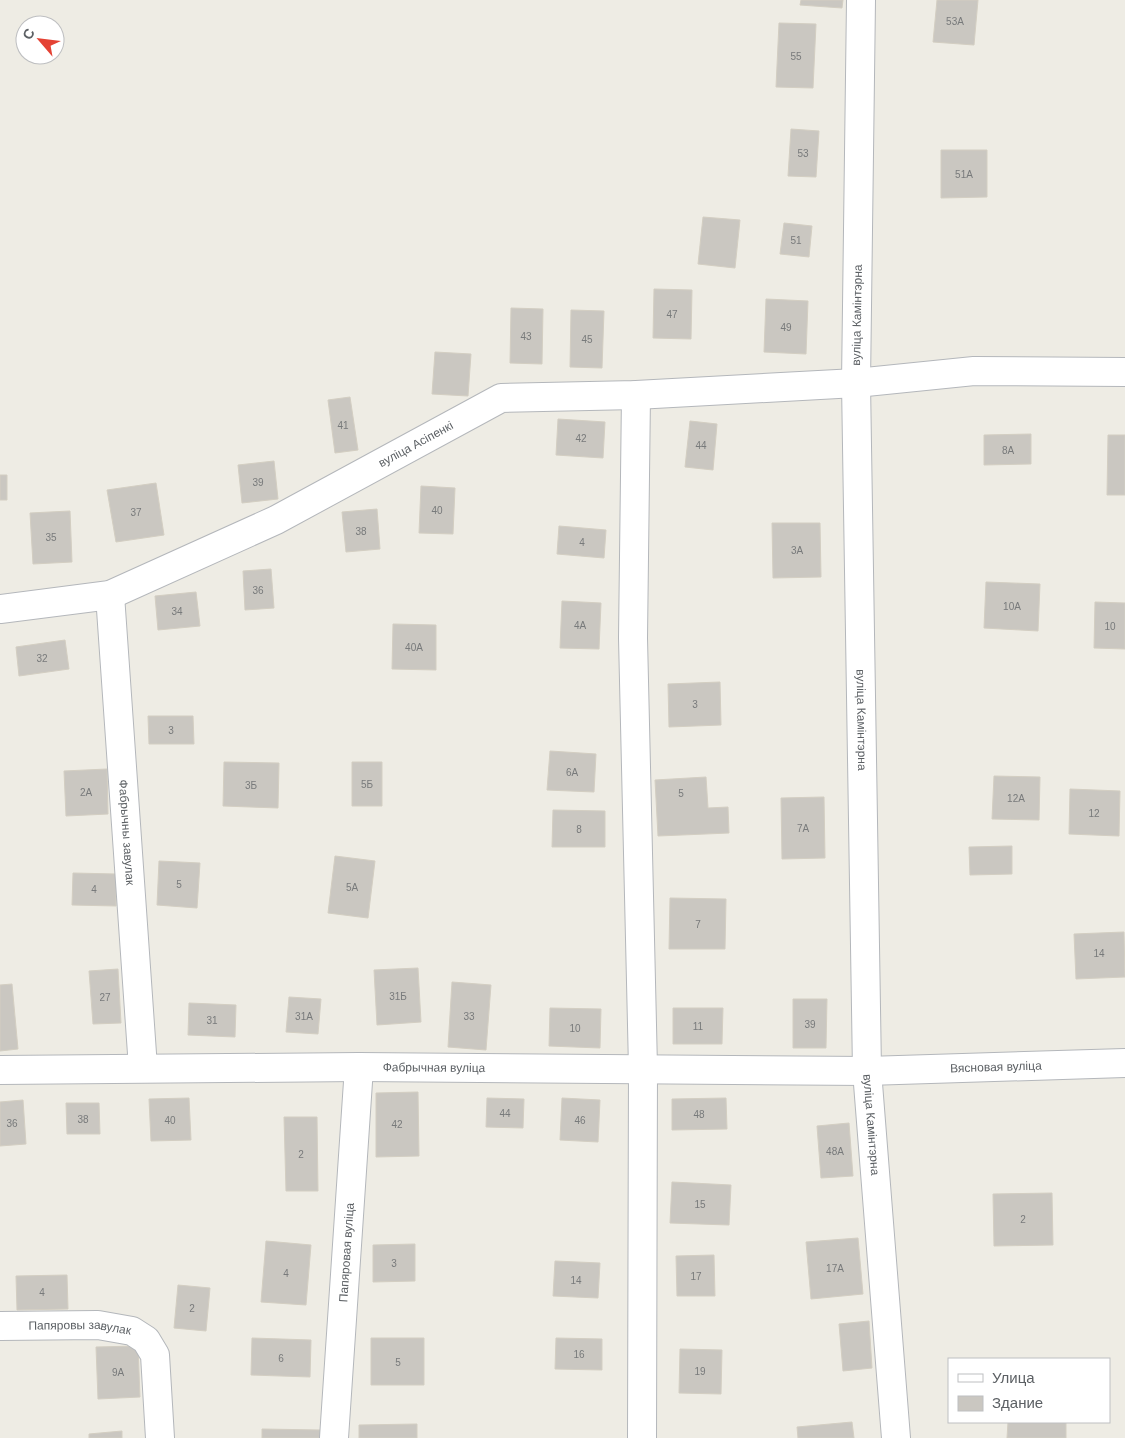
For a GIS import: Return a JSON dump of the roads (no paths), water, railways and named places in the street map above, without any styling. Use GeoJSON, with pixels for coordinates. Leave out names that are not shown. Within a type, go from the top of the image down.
{"type":"FeatureCollection","features":[{"type":"Feature","properties":{"kind":"street","name":"вуліца Камінтэрна"},"geometry":{"type":"LineString","coordinates":[[861,0],[856,384],[867,1071],[896,1438]]}},
{"type":"Feature","properties":{"kind":"street","name":"вуліца Асіпенкі"},"geometry":{"type":"LineString","coordinates":[[0,609],[110,595],[276,520],[501,398],[636,395],[856,384],[974,370],[1125,372]]}},
{"type":"Feature","properties":{"kind":"street"},"geometry":{"type":"LineString","coordinates":[[636,395],[632,638],[643,1068],[642,1438]]}},
{"type":"Feature","properties":{"kind":"street","name":"Фабрычны завулак"},"geometry":{"type":"LineString","coordinates":[[110,595],[143,1068]]}},
{"type":"Feature","properties":{"kind":"street","name":"Вясновая вуліца"},"geometry":{"type":"LineString","coordinates":[[867,1071],[1125,1063]]}},
{"type":"Feature","properties":{"kind":"street","name":"Фабрычная вуліца"},"geometry":{"type":"LineString","coordinates":[[0,1070],[359,1067],[867,1071]]}},
{"type":"Feature","properties":{"kind":"street","name":"Папяровая вуліца"},"geometry":{"type":"LineString","coordinates":[[334,1438],[359,1067]]}},
{"type":"Feature","properties":{"kind":"street","name":"Папяровы завулак"},"geometry":{"type":"LineString","coordinates":[[0,1326],[98,1324],[132,1331],[146,1340],[155,1355],[160,1438]]}}]}
